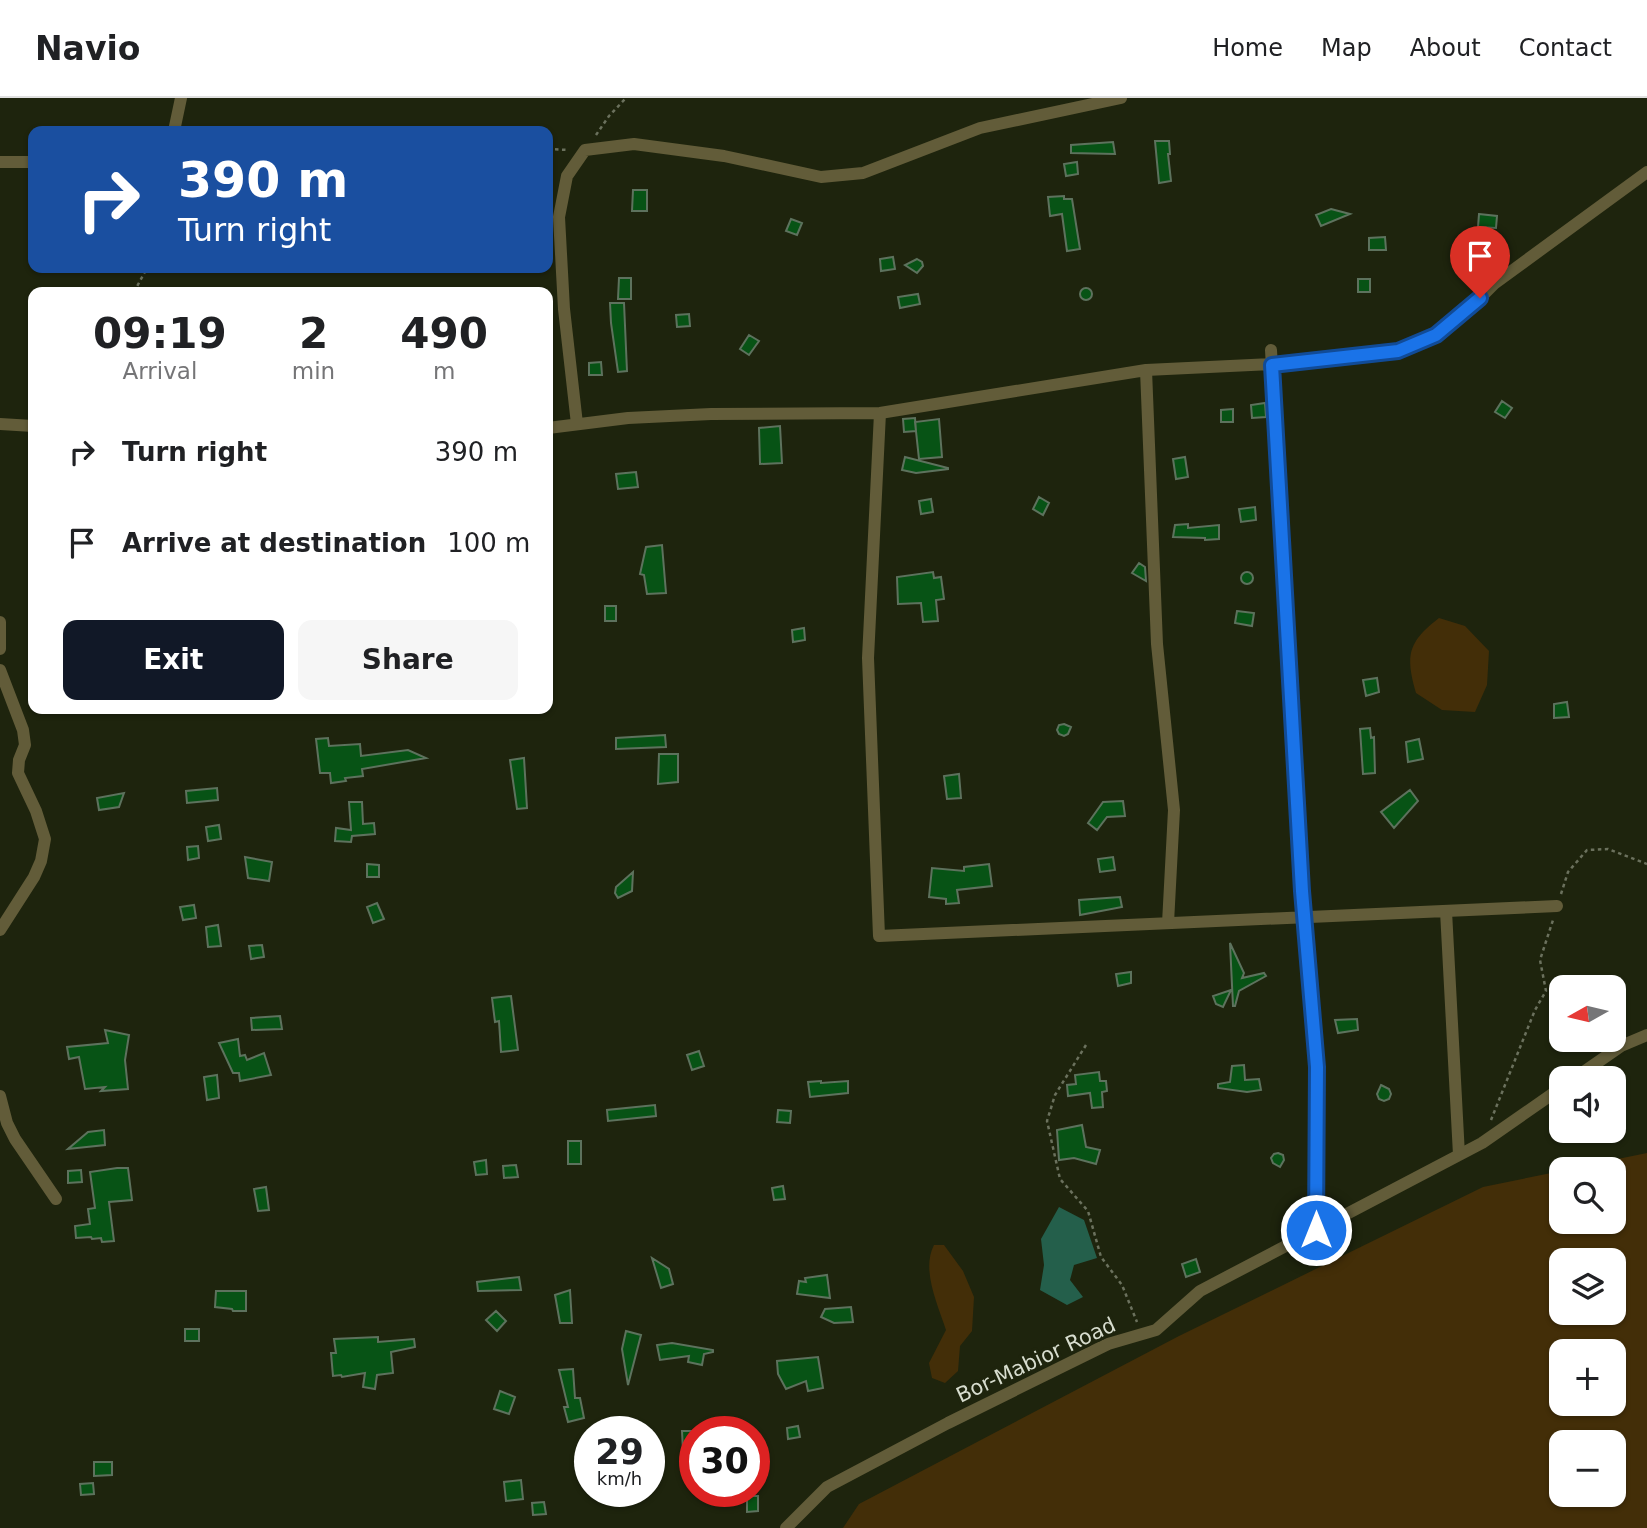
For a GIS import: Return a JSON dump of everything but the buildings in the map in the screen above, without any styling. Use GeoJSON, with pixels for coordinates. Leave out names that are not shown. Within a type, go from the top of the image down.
{"type":"FeatureCollection","features":[{"type":"Feature","properties":{"kind":"street"},"geometry":{"type":"LineString","coordinates":[[175,126],[181,98]]}},
{"type":"Feature","properties":{"kind":"street"},"geometry":{"type":"LineString","coordinates":[[577,424],[564,309],[559,217],[567,176],[585,150],[634,144],[724,156],[821,177],[863,173],[980,128],[1121,98]]}},
{"type":"Feature","properties":{"kind":"street"},"geometry":{"type":"LineString","coordinates":[[0,162],[28,162]]}},
{"type":"Feature","properties":{"kind":"street"},"geometry":{"type":"LineString","coordinates":[[553,427],[628,418],[711,414],[880,413],[1146,370],[1272,365],[1398,351],[1436,335],[1466,312],[1494,284],[1647,173]]}},
{"type":"Feature","properties":{"kind":"street"},"geometry":{"type":"LineString","coordinates":[[1271,350],[1304,917],[1317,1067],[1316,1230]]}},
{"type":"Feature","properties":{"kind":"street"},"geometry":{"type":"LineString","coordinates":[[1146,370],[1157,643],[1174,810],[1168,923]]}},
{"type":"Feature","properties":{"kind":"street"},"geometry":{"type":"LineString","coordinates":[[880,413],[869,658],[879,936],[1558,906]]}},
{"type":"Feature","properties":{"kind":"street"},"geometry":{"type":"LineString","coordinates":[[0,424],[28,426]]}},
{"type":"Feature","properties":{"kind":"street"},"geometry":{"type":"LineString","coordinates":[[0,622],[0,649]]}},
{"type":"Feature","properties":{"kind":"street"},"geometry":{"type":"LineString","coordinates":[[0,670],[23,730],[25,745],[19,760],[18,773],[36,811],[45,839],[41,861],[34,877],[0,930]]}},
{"type":"Feature","properties":{"kind":"street"},"geometry":{"type":"LineString","coordinates":[[1446,911],[1459,1155]]}},
{"type":"Feature","properties":{"kind":"street"},"geometry":{"type":"LineString","coordinates":[[1592,1066],[1621,1046],[1647,1035]]}},
{"type":"Feature","properties":{"kind":"street"},"geometry":{"type":"LineString","coordinates":[[0,1096],[7,1123],[15,1139],[56,1199]]}},
{"type":"Feature","properties":{"kind":"street","name":"Bor-Mabior Road"},"geometry":{"type":"LineString","coordinates":[[786,1528],[827,1487],[948,1423],[1108,1344],[1156,1330],[1200,1291],[1482,1143],[1549,1096]]}},
{"type":"Feature","properties":{"kind":"path"},"geometry":{"type":"LineString","coordinates":[[553,149],[585,150],[609,116],[626,98]]}},
{"type":"Feature","properties":{"kind":"path"},"geometry":{"type":"LineString","coordinates":[[1482,1143],[1545,991],[1540,960],[1568,872],[1587,850],[1608,849],[1647,864]]}},
{"type":"Feature","properties":{"kind":"path"},"geometry":{"type":"LineString","coordinates":[[1086,1045],[1055,1095],[1047,1121],[1060,1179],[1088,1211],[1101,1257],[1122,1285],[1142,1334]]}},
{"type":"Feature","properties":{"kind":"shaded area"},"geometry":{"type":"Polygon","coordinates":[[[1439,618],[1465,626],[1489,651],[1487,685],[1475,712],[1442,710],[1416,693],[1410,659],[1412,650],[1421,634],[1439,618]]]}},
{"type":"Feature","properties":{"kind":"shaded area"},"geometry":{"type":"Polygon","coordinates":[[[1647,1153],[1647,1528],[843,1528],[859,1504],[1179,1336],[1483,1187],[1549,1173],[1549,1234],[1626,1234],[1626,1157],[1647,1153]]]}},
{"type":"Feature","properties":{"kind":"shaded area"},"geometry":{"type":"Polygon","coordinates":[[[1059,1207],[1084,1220],[1097,1258],[1074,1265],[1070,1280],[1083,1297],[1067,1305],[1040,1290],[1044,1265],[1041,1239],[1059,1207]]]}},
{"type":"Feature","properties":{"kind":"shaded area"},"geometry":{"type":"Polygon","coordinates":[[[934,1245],[944,1245],[963,1271],[974,1297],[972,1331],[960,1346],[958,1371],[945,1383],[932,1378],[929,1363],[946,1330],[930,1276],[930,1255],[934,1245]]]}},
{"type":"Feature","properties":{"kind":"route"},"geometry":{"type":"LineString","coordinates":[[1316,1230],[1317,1067],[1302,891],[1272,365],[1398,351],[1436,335],[1480,298]]}}]}
